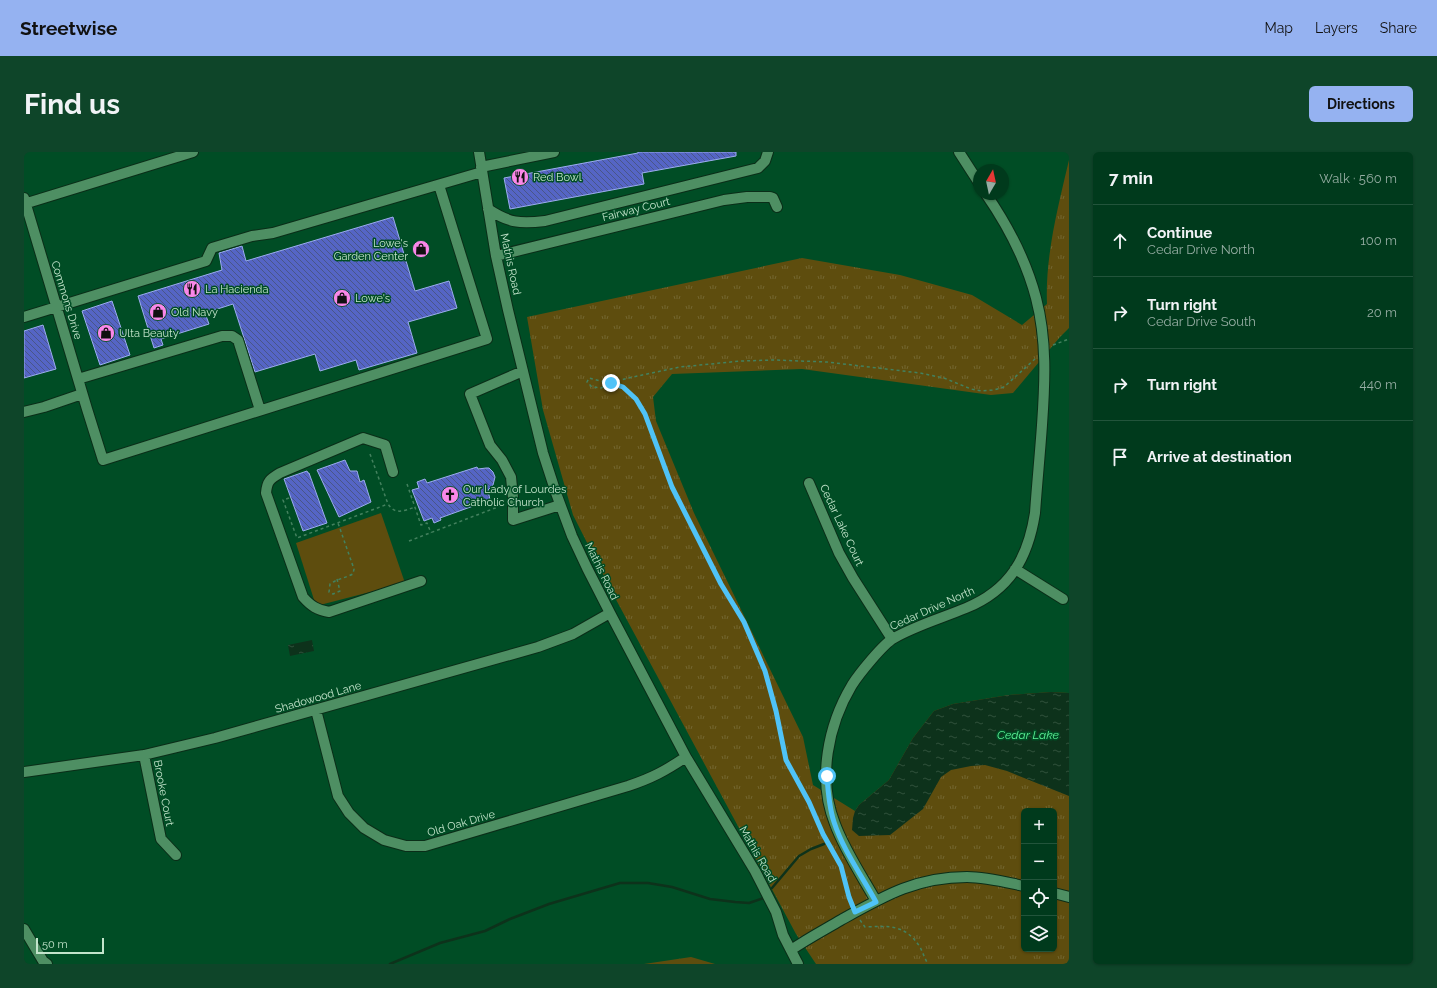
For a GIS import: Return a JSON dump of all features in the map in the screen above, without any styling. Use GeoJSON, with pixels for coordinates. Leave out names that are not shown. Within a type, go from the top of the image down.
{"type":"FeatureCollection","features":[{"type":"Feature","properties":{"kind":"street"},"geometry":{"type":"LineString","coordinates":[[24,202],[193,152]]}},
{"type":"Feature","properties":{"kind":"street","name":"Mathis Road"},"geometry":{"type":"LineString","coordinates":[[479,152],[496,256],[543,453],[560,505],[587,568],[610,613],[686,756],[755,871],[776,912],[783,935],[798,964]]}},
{"type":"Feature","properties":{"kind":"street"},"geometry":{"type":"LineString","coordinates":[[24,317],[206,261],[212,248],[217,246],[252,236],[273,233],[438,185],[482,169],[554,152]]}},
{"type":"Feature","properties":{"kind":"street"},"geometry":{"type":"LineString","coordinates":[[488,210],[513,222],[525,223],[545,221],[758,168],[765,161],[768,152]]}},
{"type":"Feature","properties":{"kind":"street"},"geometry":{"type":"LineString","coordinates":[[959,152],[973,174]]}},
{"type":"Feature","properties":{"kind":"street"},"geometry":{"type":"LineString","coordinates":[[78,379],[222,336],[232,336],[238,340],[260,410],[487,339],[438,185]]}},
{"type":"Feature","properties":{"kind":"street","name":"Fairway Court"},"geometry":{"type":"LineString","coordinates":[[496,256],[724,200],[747,197],[770,197],[773,198],[777,207]]}},
{"type":"Feature","properties":{"kind":"street","name":"Cedar Drive North"},"geometry":{"type":"LineString","coordinates":[[876,902],[842,841],[834,823],[828,792],[827,760],[829,743],[833,726],[846,695],[868,664],[892,639],[917,626],[966,608],[993,593],[1006,581],[1015,569],[1025,553],[1033,530],[1045,389],[1045,348],[1041,318],[1030,276],[1022,255],[1012,236],[990,200]]}},
{"type":"Feature","properties":{"kind":"street","name":"Commons Drive"},"geometry":{"type":"LineString","coordinates":[[24,202],[82,394],[104,460],[260,410]]}},
{"type":"Feature","properties":{"kind":"street"},"geometry":{"type":"LineString","coordinates":[[523,371],[470,394],[490,445],[502,460],[511,477],[513,520],[560,505]]}},
{"type":"Feature","properties":{"kind":"street"},"geometry":{"type":"LineString","coordinates":[[24,412],[82,394]]}},
{"type":"Feature","properties":{"kind":"street"},"geometry":{"type":"LineString","coordinates":[[393,472],[385,445],[363,438],[280,473],[270,479],[266,493],[303,597],[312,607],[320,611],[329,612],[421,581]]}},
{"type":"Feature","properties":{"kind":"street","name":"Cedar Lake Court"},"geometry":{"type":"LineString","coordinates":[[809,483],[839,553],[892,639]]}},
{"type":"Feature","properties":{"kind":"street"},"geometry":{"type":"LineString","coordinates":[[1015,569],[1063,600]]}},
{"type":"Feature","properties":{"kind":"street","name":"Shadowood Lane"},"geometry":{"type":"LineString","coordinates":[[24,772],[144,754],[215,738],[538,647],[572,634],[610,613]]}},
{"type":"Feature","properties":{"kind":"street","name":"Old Oak Drive"},"geometry":{"type":"LineString","coordinates":[[316,710],[338,796],[349,813],[364,828],[384,840],[406,846],[425,846],[628,786],[655,776],[686,756]]}},
{"type":"Feature","properties":{"kind":"street","name":"Brooke Court"},"geometry":{"type":"LineString","coordinates":[[144,754],[161,839],[176,855]]}},
{"type":"Feature","properties":{"kind":"street"},"geometry":{"type":"LineString","coordinates":[[791,950],[855,912],[894,891],[908,886],[943,878],[980,877],[1021,885]]}},
{"type":"Feature","properties":{"kind":"street"},"geometry":{"type":"LineString","coordinates":[[1057,894],[1069,897]]}},
{"type":"Feature","properties":{"kind":"street"},"geometry":{"type":"LineString","coordinates":[[24,929],[43,961],[48,964]]}},
{"type":"Feature","properties":{"kind":"path"},"geometry":{"type":"LineString","coordinates":[[928,964],[913,937],[904,930],[887,926],[865,927],[855,912],[849,897],[841,866],[823,834],[809,802],[786,760],[776,711],[765,671],[744,622],[721,584],[672,487],[645,414],[636,399],[623,387],[611,383],[601,388],[592,388],[587,382],[589,378],[604,383],[611,383],[680,367],[774,360],[827,362],[920,373],[944,378],[971,389],[982,391],[994,390],[1004,387],[1036,359],[1045,348],[1069,339]]}},
{"type":"Feature","properties":{"kind":"path"},"geometry":{"type":"LineString","coordinates":[[370,454],[391,509],[401,512],[415,507]]}},
{"type":"Feature","properties":{"kind":"path"},"geometry":{"type":"LineString","coordinates":[[407,484],[421,525],[427,523],[431,533]]}},
{"type":"Feature","properties":{"kind":"path"},"geometry":{"type":"LineString","coordinates":[[289,498],[282,500],[296,538],[388,504]]}},
{"type":"Feature","properties":{"kind":"path"},"geometry":{"type":"LineString","coordinates":[[409,541],[506,504],[509,513],[513,513]]}},
{"type":"Feature","properties":{"kind":"path"},"geometry":{"type":"LineString","coordinates":[[338,523],[354,569],[353,574],[348,577],[338,579],[330,584],[329,592],[333,594],[340,591],[338,579]]}},
{"type":"Feature","properties":{"kind":"green space"},"geometry":{"type":"Polygon","coordinates":[[[1069,160],[1069,328],[1013,393],[991,395],[802,369],[672,374],[653,397],[656,421],[694,513],[803,737],[813,785],[855,811],[859,805],[889,780],[913,738],[934,711],[953,704],[1009,695],[1051,692],[1069,693],[1069,964],[816,964],[796,934],[613,594],[573,515],[543,410],[527,317],[802,258],[900,275],[972,295],[1022,325],[1047,304],[1050,250],[1069,160]]]}},
{"type":"Feature","properties":{"kind":"green space"},"geometry":{"type":"Polygon","coordinates":[[[381,513],[405,583],[316,606],[296,543],[381,513]]]}},
{"type":"Feature","properties":{"kind":"green space"},"geometry":{"type":"Polygon","coordinates":[[[691,957],[715,964],[644,964],[691,957]]]}},
{"type":"Feature","properties":{"kind":"water"},"geometry":{"type":"Polygon","coordinates":[[[312,640],[314,651],[290,656],[288,645],[312,640]]]}},
{"type":"Feature","properties":{"kind":"water","name":"Cedar Lake"},"geometry":{"type":"Polygon","coordinates":[[[1051,692],[1069,693],[1069,796],[1007,771],[985,765],[971,766],[951,770],[941,777],[923,809],[890,835],[859,836],[852,830],[853,818],[859,805],[889,780],[913,738],[934,711],[953,704],[1009,695],[1051,692]]]}},
{"type":"Feature","properties":{"kind":"building"},"geometry":{"type":"Polygon","coordinates":[[[638,152],[736,152],[736,156],[642,173],[644,184],[510,209],[504,178],[638,152]]]}},
{"type":"Feature","properties":{"kind":"building","name":"Lowe's"},"geometry":{"type":"Polygon","coordinates":[[[393,217],[415,291],[449,281],[457,308],[408,322],[417,353],[359,370],[356,360],[320,371],[315,354],[255,372],[233,304],[205,313],[209,324],[161,339],[163,345],[154,348],[138,296],[222,270],[219,253],[242,246],[246,261],[393,217]]]}},
{"type":"Feature","properties":{"kind":"building","name":"Ulta Beauty"},"geometry":{"type":"Polygon","coordinates":[[[112,301],[130,355],[100,365],[82,311],[112,301]]]}},
{"type":"Feature","properties":{"kind":"building"},"geometry":{"type":"Polygon","coordinates":[[[43,325],[56,369],[24,378],[24,331],[43,325]]]}},
{"type":"Feature","properties":{"kind":"building"},"geometry":{"type":"Polygon","coordinates":[[[345,460],[350,471],[357,471],[360,482],[364,480],[371,502],[339,517],[317,470],[345,460]]]}},
{"type":"Feature","properties":{"kind":"building","name":"Our Lady of Lourdes Catholic Church"},"geometry":{"type":"Polygon","coordinates":[[[477,467],[478,469],[489,468],[495,477],[493,485],[488,490],[490,500],[440,518],[441,520],[434,523],[432,518],[424,521],[412,490],[419,488],[417,482],[425,479],[427,483],[477,467]]]}},
{"type":"Feature","properties":{"kind":"building"},"geometry":{"type":"Polygon","coordinates":[[[307,471],[327,523],[303,531],[284,479],[307,471]]]}},
{"type":"Feature","properties":{"kind":"waterway"},"geometry":{"type":"LineString","coordinates":[[772,888],[799,856],[824,844]]}},
{"type":"Feature","properties":{"kind":"waterway"},"geometry":{"type":"LineString","coordinates":[[390,964],[440,943],[485,931],[510,919],[549,904],[620,883],[648,883],[672,887],[710,899],[735,902],[749,903],[764,898]]}},
{"type":"Feature","properties":{"kind":"place","name":"Red Bowl"},"geometry":{"type":"Point","coordinates":[520,177]}},
{"type":"Feature","properties":{"kind":"place","name":"Lowe's Garden Center"},"geometry":{"type":"Point","coordinates":[421,249]}},
{"type":"Feature","properties":{"kind":"place","name":"La Hacienda"},"geometry":{"type":"Point","coordinates":[192,289]}},
{"type":"Feature","properties":{"kind":"place","name":"Lowe's"},"geometry":{"type":"Point","coordinates":[342,298]}},
{"type":"Feature","properties":{"kind":"place","name":"Old Navy"},"geometry":{"type":"Point","coordinates":[158,312]}},
{"type":"Feature","properties":{"kind":"place","name":"Ulta Beauty"},"geometry":{"type":"Point","coordinates":[106,333]}},
{"type":"Feature","properties":{"kind":"place","name":"Our Lady of Lourdes Catholic Church"},"geometry":{"type":"Point","coordinates":[450,495]}},
{"type":"Feature","properties":{"kind":"route"},"geometry":{"type":"LineString","coordinates":[[611,383],[623,387],[636,399],[645,414],[672,487],[695,529],[721,584],[744,622],[765,671],[776,711],[786,760],[809,802],[823,834],[841,866],[849,897],[855,912],[876,902],[842,841],[834,823],[828,792],[827,776]]}}]}
